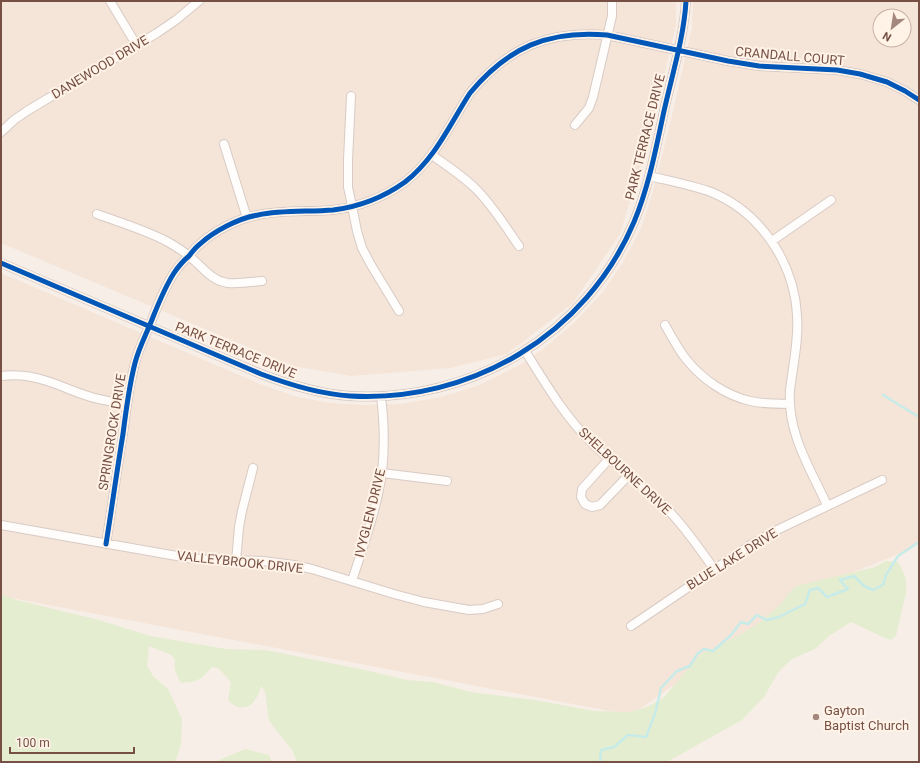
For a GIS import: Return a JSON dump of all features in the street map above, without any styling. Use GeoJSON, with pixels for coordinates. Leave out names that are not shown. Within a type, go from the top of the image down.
{"type":"FeatureCollection","features":[{"type":"Feature","properties":{"kind":"street"},"geometry":{"type":"LineString","coordinates":[[110,1],[137,46]]}},
{"type":"Feature","properties":{"kind":"street","name":"DANEWOOD DRIVE"},"geometry":{"type":"LineString","coordinates":[[1,132],[27,111],[137,46],[176,20],[199,1]]}},
{"type":"Feature","properties":{"kind":"street"},"geometry":{"type":"LineString","coordinates":[[575,125],[586,113],[592,103],[612,16],[612,1]]}},
{"type":"Feature","properties":{"kind":"street","name":"PARK TERRACE DRIVE"},"geometry":{"type":"LineString","coordinates":[[1,263],[261,374],[308,389],[349,396],[381,396],[418,392],[446,386],[472,378],[525,351],[555,329],[572,314],[593,290],[618,254],[634,222],[649,176],[682,32],[686,1]]}},
{"type":"Feature","properties":{"kind":"street","name":"CRANDALL COURT"},"geometry":{"type":"LineString","coordinates":[[432,155],[470,92],[490,71],[510,56],[524,48],[537,42],[562,36],[591,33],[608,35],[728,61],[759,66],[838,70],[860,74],[887,82],[919,100]]}},
{"type":"Feature","properties":{"kind":"street"},"geometry":{"type":"LineString","coordinates":[[351,96],[348,187],[357,230],[362,248],[370,265],[399,311]]}},
{"type":"Feature","properties":{"kind":"street"},"geometry":{"type":"LineString","coordinates":[[224,144],[247,218]]}},
{"type":"Feature","properties":{"kind":"street"},"geometry":{"type":"LineString","coordinates":[[432,155],[475,188],[495,211],[518,246]]}},
{"type":"Feature","properties":{"kind":"street","name":"SPRINGROCK DRIVE"},"geometry":{"type":"LineString","coordinates":[[106,544],[127,404],[135,362],[140,346],[164,291],[178,267],[199,244],[211,235],[231,224],[257,215],[284,212],[333,210],[374,199],[405,182],[432,155]]}},
{"type":"Feature","properties":{"kind":"street"},"geometry":{"type":"LineString","coordinates":[[649,176],[694,186],[719,196],[748,216],[772,241],[788,271],[796,297],[798,328],[790,390],[793,426],[798,443],[827,505]]}},
{"type":"Feature","properties":{"kind":"street"},"geometry":{"type":"LineString","coordinates":[[772,241],[831,200]]}},
{"type":"Feature","properties":{"kind":"street"},"geometry":{"type":"LineString","coordinates":[[98,214],[170,243],[189,256],[212,277],[220,281],[228,283],[262,281]]}},
{"type":"Feature","properties":{"kind":"street"},"geometry":{"type":"LineString","coordinates":[[665,325],[686,359],[716,386],[734,396],[749,401],[769,404],[790,404]]}},
{"type":"Feature","properties":{"kind":"street","name":"SHELBOURNE DRIVE"},"geometry":{"type":"LineString","coordinates":[[525,351],[558,404],[574,424],[590,442],[667,510],[695,542],[714,569]]}},
{"type":"Feature","properties":{"kind":"street"},"geometry":{"type":"LineString","coordinates":[[1,376],[14,375],[34,377],[46,380],[84,395],[102,400],[127,404]]}},
{"type":"Feature","properties":{"kind":"street","name":"IVYGLEN DRIVE"},"geometry":{"type":"LineString","coordinates":[[352,581],[372,516],[382,473],[384,458],[381,396]]}},
{"type":"Feature","properties":{"kind":"street"},"geometry":{"type":"LineString","coordinates":[[609,459],[582,489],[581,497],[585,504],[592,507],[600,505],[629,475]]}},
{"type":"Feature","properties":{"kind":"street"},"geometry":{"type":"LineString","coordinates":[[236,561],[242,510],[253,468]]}},
{"type":"Feature","properties":{"kind":"street"},"geometry":{"type":"LineString","coordinates":[[382,473],[447,481]]}},
{"type":"Feature","properties":{"kind":"street","name":"BLUE LAKE DRIVE"},"geometry":{"type":"LineString","coordinates":[[631,626],[752,544],[827,505],[882,480]]}},
{"type":"Feature","properties":{"kind":"street","name":"VALLEYBROOK DRIVE"},"geometry":{"type":"LineString","coordinates":[[1,525],[188,558],[263,561],[294,565],[417,600],[470,610],[483,610],[498,604]]}},
{"type":"Feature","properties":{"kind":"shaded area"},"geometry":{"type":"Polygon","coordinates":[[[1,1],[676,1],[676,25],[651,132],[620,234],[573,303],[507,354],[450,368],[351,376],[293,366],[1,243],[1,1]]]}},
{"type":"Feature","properties":{"kind":"shaded area"},"geometry":{"type":"Polygon","coordinates":[[[693,1],[919,1],[919,540],[908,550],[812,589],[631,715],[1,596],[1,273],[260,384],[297,397],[331,403],[364,405],[401,404],[441,397],[477,386],[518,366],[542,350],[574,323],[602,293],[622,264],[641,228],[652,195],[692,28],[693,1]]]}},
{"type":"Feature","properties":{"kind":"green space"},"geometry":{"type":"Polygon","coordinates":[[[886,561],[898,562],[906,580],[906,593],[896,636],[891,640],[851,622],[829,636],[815,649],[792,659],[779,671],[764,697],[742,720],[667,762],[297,762],[292,750],[269,721],[265,691],[261,686],[258,696],[251,704],[243,708],[235,706],[228,700],[231,682],[218,668],[212,667],[196,681],[181,683],[175,669],[175,660],[171,655],[149,646],[147,665],[153,676],[168,689],[182,719],[181,744],[174,762],[1,762],[1,594],[17,600],[99,620],[151,636],[226,649],[266,650],[407,680],[433,682],[471,692],[535,700],[594,711],[629,712],[647,707],[663,698],[701,654],[736,637],[759,623],[781,604],[796,586],[875,567],[886,561]]]}},
{"type":"Feature","properties":{"kind":"green space"},"geometry":{"type":"Polygon","coordinates":[[[245,749],[269,755],[272,762],[207,762],[217,761],[245,749]]]}},
{"type":"Feature","properties":{"kind":"waterway"},"geometry":{"type":"LineString","coordinates":[[883,395],[919,417]]}},
{"type":"Feature","properties":{"kind":"waterway"},"geometry":{"type":"LineString","coordinates":[[600,762],[601,750],[614,747],[628,735],[646,737],[655,714],[661,688],[677,671],[690,666],[698,653],[704,649],[713,651],[731,635],[741,622],[748,624],[757,615],[767,620],[779,617],[805,604],[810,590],[818,588],[827,597],[848,589],[840,580],[854,576],[864,586],[873,590],[883,585],[886,575],[898,556],[919,542]]}},
{"type":"Feature","properties":{"kind":"cycle path"},"geometry":{"type":"LineString","coordinates":[[1,263],[261,374],[316,391],[350,396],[395,395],[439,388],[480,374],[519,354],[555,329],[586,298],[613,262],[634,222],[648,181],[680,42],[686,1]]}},
{"type":"Feature","properties":{"kind":"cycle path"},"geometry":{"type":"LineString","coordinates":[[106,544],[128,398],[135,363],[162,295],[179,266],[212,234],[243,219],[276,212],[342,209],[370,200],[405,182],[425,163],[470,93],[484,77],[515,53],[531,45],[566,35],[607,35],[728,61],[759,66],[837,70],[860,74],[887,82],[919,100]]}},
{"type":"Feature","properties":{"kind":"place","name":"Gayton Baptist Church"},"geometry":{"type":"Point","coordinates":[816,717]}}]}
